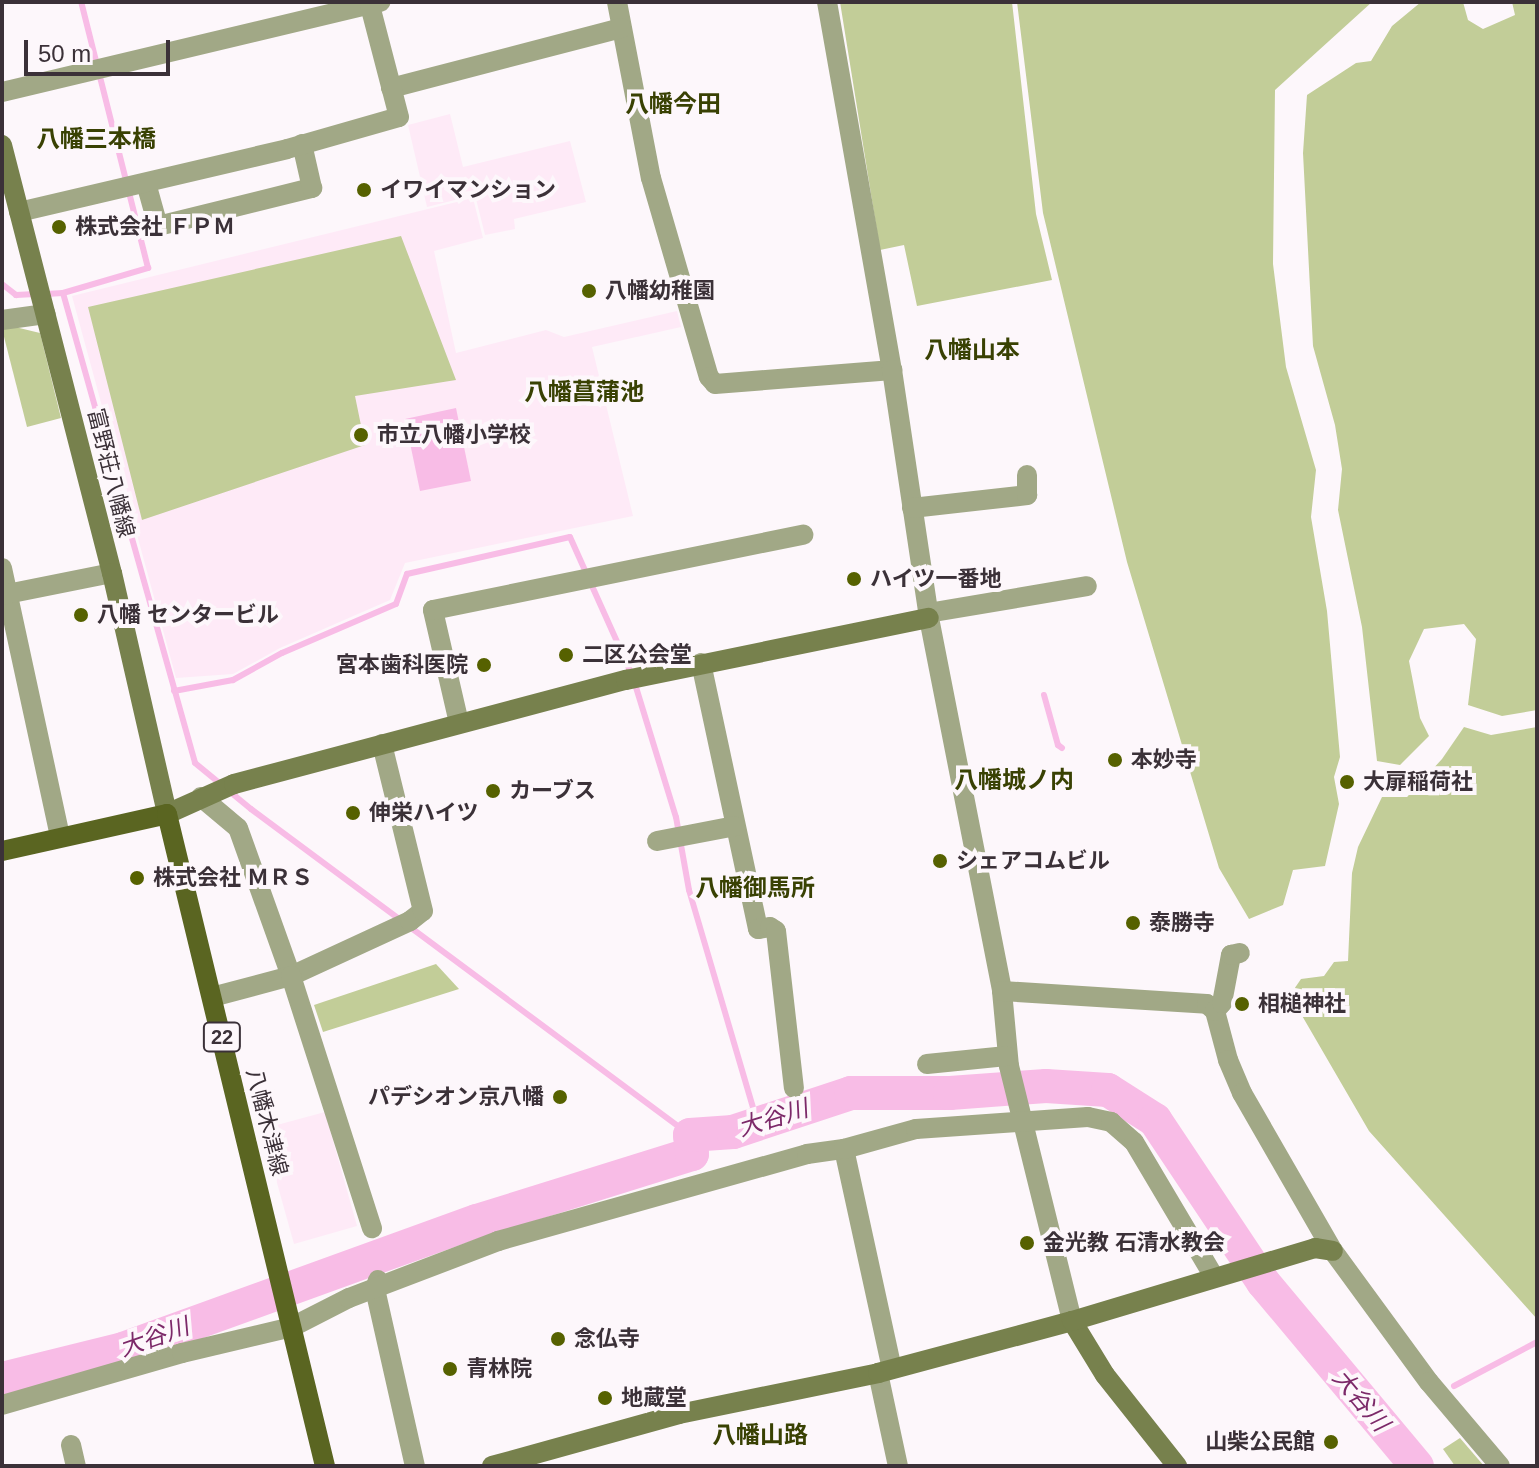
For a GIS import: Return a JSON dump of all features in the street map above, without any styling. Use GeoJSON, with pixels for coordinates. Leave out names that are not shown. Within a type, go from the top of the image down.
{"type":"FeatureCollection","features":[{"type":"Feature","properties":{"kind":"main road"},"geometry":{"type":"LineString","coordinates":[[2,851],[167,814]]}},
{"type":"Feature","properties":{"kind":"main road","name":"八幡木津線"},"geometry":{"type":"LineString","coordinates":[[167,814],[325,1466]]}},
{"type":"Feature","properties":{"kind":"street"},"geometry":{"type":"LineString","coordinates":[[617,2],[651,178],[709,377],[715,384],[892,370]]}},
{"type":"Feature","properties":{"kind":"street"},"geometry":{"type":"LineString","coordinates":[[827,2],[892,370],[929,615],[1002,991],[1008,1061],[1072,1321],[1105,1375],[1177,1466]]}},
{"type":"Feature","properties":{"kind":"street"},"geometry":{"type":"LineString","coordinates":[[2,92],[373,3],[399,117],[135,186],[19,212]]}},
{"type":"Feature","properties":{"kind":"street"},"geometry":{"type":"LineString","coordinates":[[391,88],[621,28]]}},
{"type":"Feature","properties":{"kind":"street"},"geometry":{"type":"LineString","coordinates":[[135,186],[158,226],[312,188],[302,144]]}},
{"type":"Feature","properties":{"kind":"street","name":"富野荘八幡線"},"geometry":{"type":"LineString","coordinates":[[2,145],[112,573],[167,814]]}},
{"type":"Feature","properties":{"kind":"street"},"geometry":{"type":"LineString","coordinates":[[2,320],[46,314]]}},
{"type":"Feature","properties":{"kind":"street"},"geometry":{"type":"LineString","coordinates":[[912,508],[1027,495],[1027,475]]}},
{"type":"Feature","properties":{"kind":"street"},"geometry":{"type":"LineString","coordinates":[[459,723],[433,610],[803,535]]}},
{"type":"Feature","properties":{"kind":"street"},"geometry":{"type":"LineString","coordinates":[[2,568],[5,595],[60,837]]}},
{"type":"Feature","properties":{"kind":"street"},"geometry":{"type":"LineString","coordinates":[[5,595],[112,573]]}},
{"type":"Feature","properties":{"kind":"street"},"geometry":{"type":"LineString","coordinates":[[167,814],[234,784],[632,678],[929,615],[1087,586]]}},
{"type":"Feature","properties":{"kind":"street"},"geometry":{"type":"LineString","coordinates":[[701,663],[758,929],[770,927],[776,931],[794,1088]]}},
{"type":"Feature","properties":{"kind":"street"},"geometry":{"type":"LineString","coordinates":[[212,997],[291,976],[410,921],[423,911],[382,744]]}},
{"type":"Feature","properties":{"kind":"street"},"geometry":{"type":"LineString","coordinates":[[204,795],[238,828],[291,976],[369,1232]]}},
{"type":"Feature","properties":{"kind":"street"},"geometry":{"type":"LineString","coordinates":[[671,837],[735,826]]}},
{"type":"Feature","properties":{"kind":"street"},"geometry":{"type":"LineString","coordinates":[[1215,1011],[1222,1003],[1231,955],[1240,953]]}},
{"type":"Feature","properties":{"kind":"street"},"geometry":{"type":"LineString","coordinates":[[1002,991],[1207,1004],[1215,1011],[1228,1060],[1242,1093],[1333,1251],[1429,1382],[1500,1466]]}},
{"type":"Feature","properties":{"kind":"street"},"geometry":{"type":"LineString","coordinates":[[927,1064],[1008,1061]]}},
{"type":"Feature","properties":{"kind":"street"},"geometry":{"type":"LineString","coordinates":[[2,1405],[291,1322],[377,1284],[498,1241],[807,1154],[844,1149],[916,1129],[1088,1117],[1111,1122],[1134,1142],[1218,1276]]}},
{"type":"Feature","properties":{"kind":"street"},"geometry":{"type":"LineString","coordinates":[[844,1149],[885,1371],[898,1466]]}},
{"type":"Feature","properties":{"kind":"street"},"geometry":{"type":"LineString","coordinates":[[492,1466],[679,1414],[885,1371],[1072,1321],[1315,1248],[1333,1251]]}},
{"type":"Feature","properties":{"kind":"street"},"geometry":{"type":"LineString","coordinates":[[377,1284],[415,1466]]}},
{"type":"Feature","properties":{"kind":"street"},"geometry":{"type":"LineString","coordinates":[[71,1445],[76,1466]]}},
{"type":"Feature","properties":{"kind":"shaded area"},"geometry":{"type":"Polygon","coordinates":[[[450,114],[463,167],[570,141],[586,202],[514,219],[515,229],[485,235],[475,195],[427,207],[408,125],[450,114]]]}},
{"type":"Feature","properties":{"kind":"shaded area","name":"市立八幡小学校"},"geometry":{"type":"Polygon","coordinates":[[[473,198],[483,238],[434,251],[456,353],[546,330],[564,337],[677,311],[681,327],[592,347],[633,516],[405,563],[390,600],[280,648],[233,674],[176,678],[72,296],[473,198]]]}},
{"type":"Feature","properties":{"kind":"shaded area"},"geometry":{"type":"Polygon","coordinates":[[[456,408],[471,481],[420,491],[405,419],[456,408]]]}},
{"type":"Feature","properties":{"kind":"shaded area"},"geometry":{"type":"Polygon","coordinates":[[[325,1112],[357,1226],[294,1244],[262,1129],[325,1112]]]}},
{"type":"Feature","properties":{"kind":"green space"},"geometry":{"type":"Polygon","coordinates":[[[840,2],[1012,2],[1036,214],[1052,280],[917,306],[904,245],[880,250],[840,2]]]}},
{"type":"Feature","properties":{"kind":"green space"},"geometry":{"type":"Polygon","coordinates":[[[1017,2],[1372,2],[1275,90],[1273,264],[1286,367],[1316,470],[1311,517],[1327,611],[1340,757],[1334,777],[1339,804],[1325,866],[1293,870],[1283,905],[1249,919],[1219,868],[1127,562],[1043,213],[1017,2]]]}},
{"type":"Feature","properties":{"kind":"green space"},"geometry":{"type":"Polygon","coordinates":[[[1421,2],[1463,2],[1468,20],[1483,29],[1515,15],[1512,2],[1537,2],[1537,710],[1502,716],[1468,705],[1476,639],[1464,624],[1424,629],[1409,661],[1420,718],[1429,736],[1400,765],[1377,761],[1362,627],[1338,510],[1342,469],[1335,425],[1313,346],[1303,153],[1307,95],[1356,63],[1371,61],[1392,26],[1421,2]]]}},
{"type":"Feature","properties":{"kind":"green space"},"geometry":{"type":"Polygon","coordinates":[[[401,236],[456,380],[355,396],[365,445],[142,520],[88,307],[401,236]]]}},
{"type":"Feature","properties":{"kind":"green space"},"geometry":{"type":"Polygon","coordinates":[[[11,326],[40,333],[61,418],[27,427],[2,329],[11,326]]]}},
{"type":"Feature","properties":{"kind":"green space"},"geometry":{"type":"Polygon","coordinates":[[[1464,727],[1491,735],[1537,727],[1537,1319],[1369,1131],[1290,995],[1301,979],[1324,976],[1334,962],[1348,961],[1352,873],[1358,847],[1382,797],[1407,797],[1442,759],[1464,727]]]}},
{"type":"Feature","properties":{"kind":"green space"},"geometry":{"type":"Polygon","coordinates":[[[436,964],[459,989],[323,1032],[314,1005],[436,964]]]}},
{"type":"Feature","properties":{"kind":"green space"},"geometry":{"type":"Polygon","coordinates":[[[1460,1438],[1484,1466],[1455,1466],[1443,1449],[1460,1438]]]}},
{"type":"Feature","properties":{"kind":"waterway"},"geometry":{"type":"LineString","coordinates":[[46,294],[63,293],[148,268],[81,2]]}},
{"type":"Feature","properties":{"kind":"waterway"},"geometry":{"type":"LineString","coordinates":[[2,284],[16,295],[35,294]]}},
{"type":"Feature","properties":{"kind":"waterway"},"geometry":{"type":"LineString","coordinates":[[63,293],[195,763],[251,809],[690,1135]]}},
{"type":"Feature","properties":{"kind":"waterway"},"geometry":{"type":"LineString","coordinates":[[174,691],[233,680],[282,653],[396,604],[407,574],[570,537],[631,673]]}},
{"type":"Feature","properties":{"kind":"waterway"},"geometry":{"type":"LineString","coordinates":[[635,684],[676,817],[689,890],[758,1124]]}},
{"type":"Feature","properties":{"kind":"waterway"},"geometry":{"type":"LineString","coordinates":[[1044,695],[1058,745],[1062,748]]}},
{"type":"Feature","properties":{"kind":"waterway","name":"大谷川"},"geometry":{"type":"LineString","coordinates":[[2,1379],[123,1349],[477,1221],[692,1154],[690,1135],[733,1132],[851,1093],[950,1093],[1046,1086],[1108,1090],[1155,1120],[1263,1282],[1417,1466]]}},
{"type":"Feature","properties":{"kind":"waterway"},"geometry":{"type":"LineString","coordinates":[[1454,1386],[1537,1342]]}},
{"type":"Feature","properties":{"kind":"place","name":"イワイマンション"},"geometry":{"type":"Point","coordinates":[364,190]}},
{"type":"Feature","properties":{"kind":"place","name":"株式会社 ＦＰＭ"},"geometry":{"type":"Point","coordinates":[59,227]}},
{"type":"Feature","properties":{"kind":"place","name":"八幡幼稚園"},"geometry":{"type":"Point","coordinates":[589,291]}},
{"type":"Feature","properties":{"kind":"place","name":"市立八幡小学校"},"geometry":{"type":"Point","coordinates":[361,435]}},
{"type":"Feature","properties":{"kind":"place","name":"ハイツ一番地"},"geometry":{"type":"Point","coordinates":[854,579]}},
{"type":"Feature","properties":{"kind":"place","name":"八幡 センタービル"},"geometry":{"type":"Point","coordinates":[81,615]}},
{"type":"Feature","properties":{"kind":"place","name":"二区公会堂"},"geometry":{"type":"Point","coordinates":[566,655]}},
{"type":"Feature","properties":{"kind":"place","name":"宮本歯科医院"},"geometry":{"type":"Point","coordinates":[484,665]}},
{"type":"Feature","properties":{"kind":"place","name":"本妙寺"},"geometry":{"type":"Point","coordinates":[1115,760]}},
{"type":"Feature","properties":{"kind":"place","name":"大扉稲荷社"},"geometry":{"type":"Point","coordinates":[1347,782]}},
{"type":"Feature","properties":{"kind":"place","name":"カーブス"},"geometry":{"type":"Point","coordinates":[493,791]}},
{"type":"Feature","properties":{"kind":"place","name":"伸栄ハイツ"},"geometry":{"type":"Point","coordinates":[353,813]}},
{"type":"Feature","properties":{"kind":"place","name":"シェアコムビル"},"geometry":{"type":"Point","coordinates":[940,861]}},
{"type":"Feature","properties":{"kind":"place","name":"株式会社 ＭＲＳ"},"geometry":{"type":"Point","coordinates":[137,878]}},
{"type":"Feature","properties":{"kind":"place","name":"泰勝寺"},"geometry":{"type":"Point","coordinates":[1133,923]}},
{"type":"Feature","properties":{"kind":"place","name":"相槌神社"},"geometry":{"type":"Point","coordinates":[1242,1004]}},
{"type":"Feature","properties":{"kind":"place","name":"パデシオン京八幡"},"geometry":{"type":"Point","coordinates":[560,1097]}},
{"type":"Feature","properties":{"kind":"place","name":"金光教 石清水教会"},"geometry":{"type":"Point","coordinates":[1027,1243]}},
{"type":"Feature","properties":{"kind":"place","name":"念仏寺"},"geometry":{"type":"Point","coordinates":[558,1339]}},
{"type":"Feature","properties":{"kind":"place","name":"青林院"},"geometry":{"type":"Point","coordinates":[450,1369]}},
{"type":"Feature","properties":{"kind":"place","name":"地蔵堂"},"geometry":{"type":"Point","coordinates":[605,1398]}},
{"type":"Feature","properties":{"kind":"place","name":"山柴公民館"},"geometry":{"type":"Point","coordinates":[1331,1442]}},
{"type":"Feature","properties":{"kind":"district","name":"八幡今田"},"geometry":{"type":"Point","coordinates":[673,104]}},
{"type":"Feature","properties":{"kind":"district","name":"八幡三本橋"},"geometry":{"type":"Point","coordinates":[96,139]}},
{"type":"Feature","properties":{"kind":"district","name":"八幡山本"},"geometry":{"type":"Point","coordinates":[972,350]}},
{"type":"Feature","properties":{"kind":"district","name":"八幡菖蒲池"},"geometry":{"type":"Point","coordinates":[584,392]}},
{"type":"Feature","properties":{"kind":"district","name":"八幡城ノ内"},"geometry":{"type":"Point","coordinates":[1014,780]}},
{"type":"Feature","properties":{"kind":"district","name":"八幡御馬所"},"geometry":{"type":"Point","coordinates":[755,888]}},
{"type":"Feature","properties":{"kind":"district","name":"八幡山路"},"geometry":{"type":"Point","coordinates":[760,1435]}}]}
